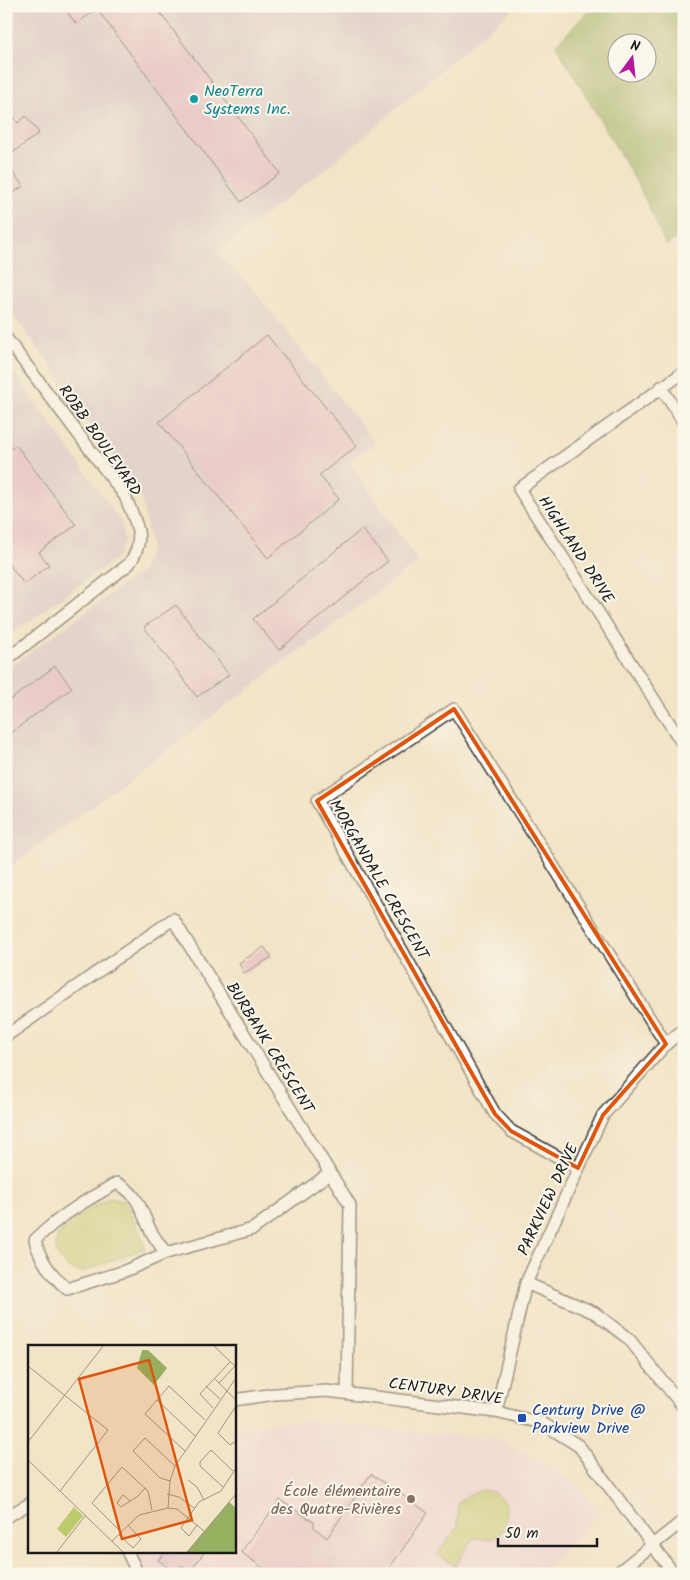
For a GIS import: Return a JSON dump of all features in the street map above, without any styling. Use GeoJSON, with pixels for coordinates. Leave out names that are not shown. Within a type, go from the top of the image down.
{"type":"FeatureCollection","features":[{"type":"Feature","properties":{"kind":"street","name":"ROBB BOULEVARD"},"geometry":{"type":"LineString","coordinates":[[6,338],[125,496],[138,525],[139,541],[137,553],[130,564],[6,660]]}},
{"type":"Feature","properties":{"kind":"street","name":"HIGHLAND DRIVE"},"geometry":{"type":"LineString","coordinates":[[684,372],[519,489],[684,746]]}},
{"type":"Feature","properties":{"kind":"street"},"geometry":{"type":"LineString","coordinates":[[661,387],[684,423]]}},
{"type":"Feature","properties":{"kind":"street","name":"MORGANDALE CRESCENT"},"geometry":{"type":"LineString","coordinates":[[578,1168],[511,1130],[495,1114],[317,801],[454,709],[666,1044]]}},
{"type":"Feature","properties":{"kind":"street","name":"BURBANK CRESCENT"},"geometry":{"type":"LineString","coordinates":[[6,1036],[173,919],[350,1205],[347,1393]]}},
{"type":"Feature","properties":{"kind":"street","name":"PARKVIEW DRIVE"},"geometry":{"type":"LineString","coordinates":[[496,1412],[526,1283],[603,1115],[666,1044],[684,1029]]}},
{"type":"Feature","properties":{"kind":"street"},"geometry":{"type":"LineString","coordinates":[[166,1253],[152,1233],[142,1208],[128,1189],[116,1183],[75,1208],[47,1228],[35,1240],[38,1252],[51,1274],[67,1289],[119,1274],[166,1253],[253,1229],[330,1173]]}},
{"type":"Feature","properties":{"kind":"street"},"geometry":{"type":"LineString","coordinates":[[526,1283],[596,1313],[629,1339],[684,1408]]}},
{"type":"Feature","properties":{"kind":"street","name":"CENTURY DRIVE"},"geometry":{"type":"LineString","coordinates":[[235,1400],[275,1394],[327,1391],[496,1412],[542,1423],[579,1446],[674,1574]]}},
{"type":"Feature","properties":{"kind":"street"},"geometry":{"type":"LineString","coordinates":[[6,1517],[28,1505]]}},
{"type":"Feature","properties":{"kind":"street"},"geometry":{"type":"LineString","coordinates":[[616,1574],[684,1520]]}},
{"type":"Feature","properties":{"kind":"street"},"geometry":{"type":"LineString","coordinates":[[127,1552],[138,1574]]}},
{"type":"Feature","properties":{"kind":"highlighted area"},"geometry":{"type":"Polygon","coordinates":[[[454,709],[666,1044],[603,1115],[578,1168],[511,1131],[495,1114],[317,801],[454,709]]]}},
{"type":"Feature","properties":{"kind":"shaded area"},"geometry":{"type":"Polygon","coordinates":[[[6,6],[516,6],[324,170],[216,252],[247,282],[375,443],[349,461],[418,562],[6,870],[6,670],[142,571],[151,547],[141,496],[52,366],[6,307],[6,6]]]}},
{"type":"Feature","properties":{"kind":"shaded area"},"geometry":{"type":"Polygon","coordinates":[[[6,361],[121,522],[124,540],[118,557],[6,638],[6,361]]]}},
{"type":"Feature","properties":{"kind":"shaded area","name":"École élémentaire des Quatre-Rivières"},"geometry":{"type":"Polygon","coordinates":[[[301,1420],[498,1440],[536,1459],[578,1485],[599,1514],[541,1574],[148,1574],[137,1552],[235,1552],[235,1429],[301,1420]]]}},
{"type":"Feature","properties":{"kind":"green space"},"geometry":{"type":"Polygon","coordinates":[[[593,6],[684,6],[684,233],[666,245],[641,190],[556,45],[593,6]]]}},
{"type":"Feature","properties":{"kind":"green space"},"geometry":{"type":"Polygon","coordinates":[[[109,1198],[124,1201],[141,1235],[145,1248],[82,1272],[69,1268],[59,1258],[56,1248],[57,1239],[71,1222],[109,1198]]]}},
{"type":"Feature","properties":{"kind":"green space"},"geometry":{"type":"Polygon","coordinates":[[[482,1490],[493,1492],[506,1503],[504,1525],[499,1535],[495,1538],[473,1538],[455,1566],[437,1554],[458,1526],[458,1503],[482,1490]]]}},
{"type":"Feature","properties":{"kind":"building","name":"NeoTerra Systems Inc."},"geometry":{"type":"Polygon","coordinates":[[[63,6],[155,6],[280,173],[241,202],[97,9],[76,24],[63,6]]]}},
{"type":"Feature","properties":{"kind":"building"},"geometry":{"type":"Polygon","coordinates":[[[6,108],[18,123],[26,116],[39,133],[6,158],[6,108]]]}},
{"type":"Feature","properties":{"kind":"building"},"geometry":{"type":"Polygon","coordinates":[[[6,164],[23,186],[6,198],[6,164]]]}},
{"type":"Feature","properties":{"kind":"building"},"geometry":{"type":"Polygon","coordinates":[[[267,335],[357,446],[319,475],[339,499],[268,558],[159,422],[267,335]]]}},
{"type":"Feature","properties":{"kind":"building"},"geometry":{"type":"Polygon","coordinates":[[[16,445],[76,525],[39,552],[49,565],[24,584],[6,560],[6,452],[16,445]]]}},
{"type":"Feature","properties":{"kind":"building"},"geometry":{"type":"Polygon","coordinates":[[[362,529],[388,561],[279,650],[253,619],[362,529]]]}},
{"type":"Feature","properties":{"kind":"building"},"geometry":{"type":"Polygon","coordinates":[[[176,605],[229,675],[197,697],[144,627],[176,605]]]}},
{"type":"Feature","properties":{"kind":"building"},"geometry":{"type":"Polygon","coordinates":[[[55,666],[72,688],[6,736],[6,703],[55,666]]]}},
{"type":"Feature","properties":{"kind":"building"},"geometry":{"type":"Polygon","coordinates":[[[264,947],[272,957],[244,973],[239,963],[264,947]]]}},
{"type":"Feature","properties":{"kind":"building"},"geometry":{"type":"Polygon","coordinates":[[[371,1474],[428,1513],[385,1574],[271,1574],[241,1552],[280,1500],[314,1522],[314,1527],[327,1538],[371,1474]]]}},
{"type":"Feature","properties":{"kind":"building"},"geometry":{"type":"Polygon","coordinates":[[[165,1552],[204,1552],[190,1572],[181,1565],[175,1573],[158,1560],[165,1552]]]}},
{"type":"Feature","properties":{"kind":"place","name":"NeoTerra Systems Inc."},"geometry":{"type":"Point","coordinates":[194,99]}},
{"type":"Feature","properties":{"kind":"place","name":"Century Drive @ Parkview Drive"},"geometry":{"type":"Point","coordinates":[522,1418]}},
{"type":"Feature","properties":{"kind":"place","name":"École élémentaire des Quatre-Rivières"},"geometry":{"type":"Point","coordinates":[411,1499]}}]}
